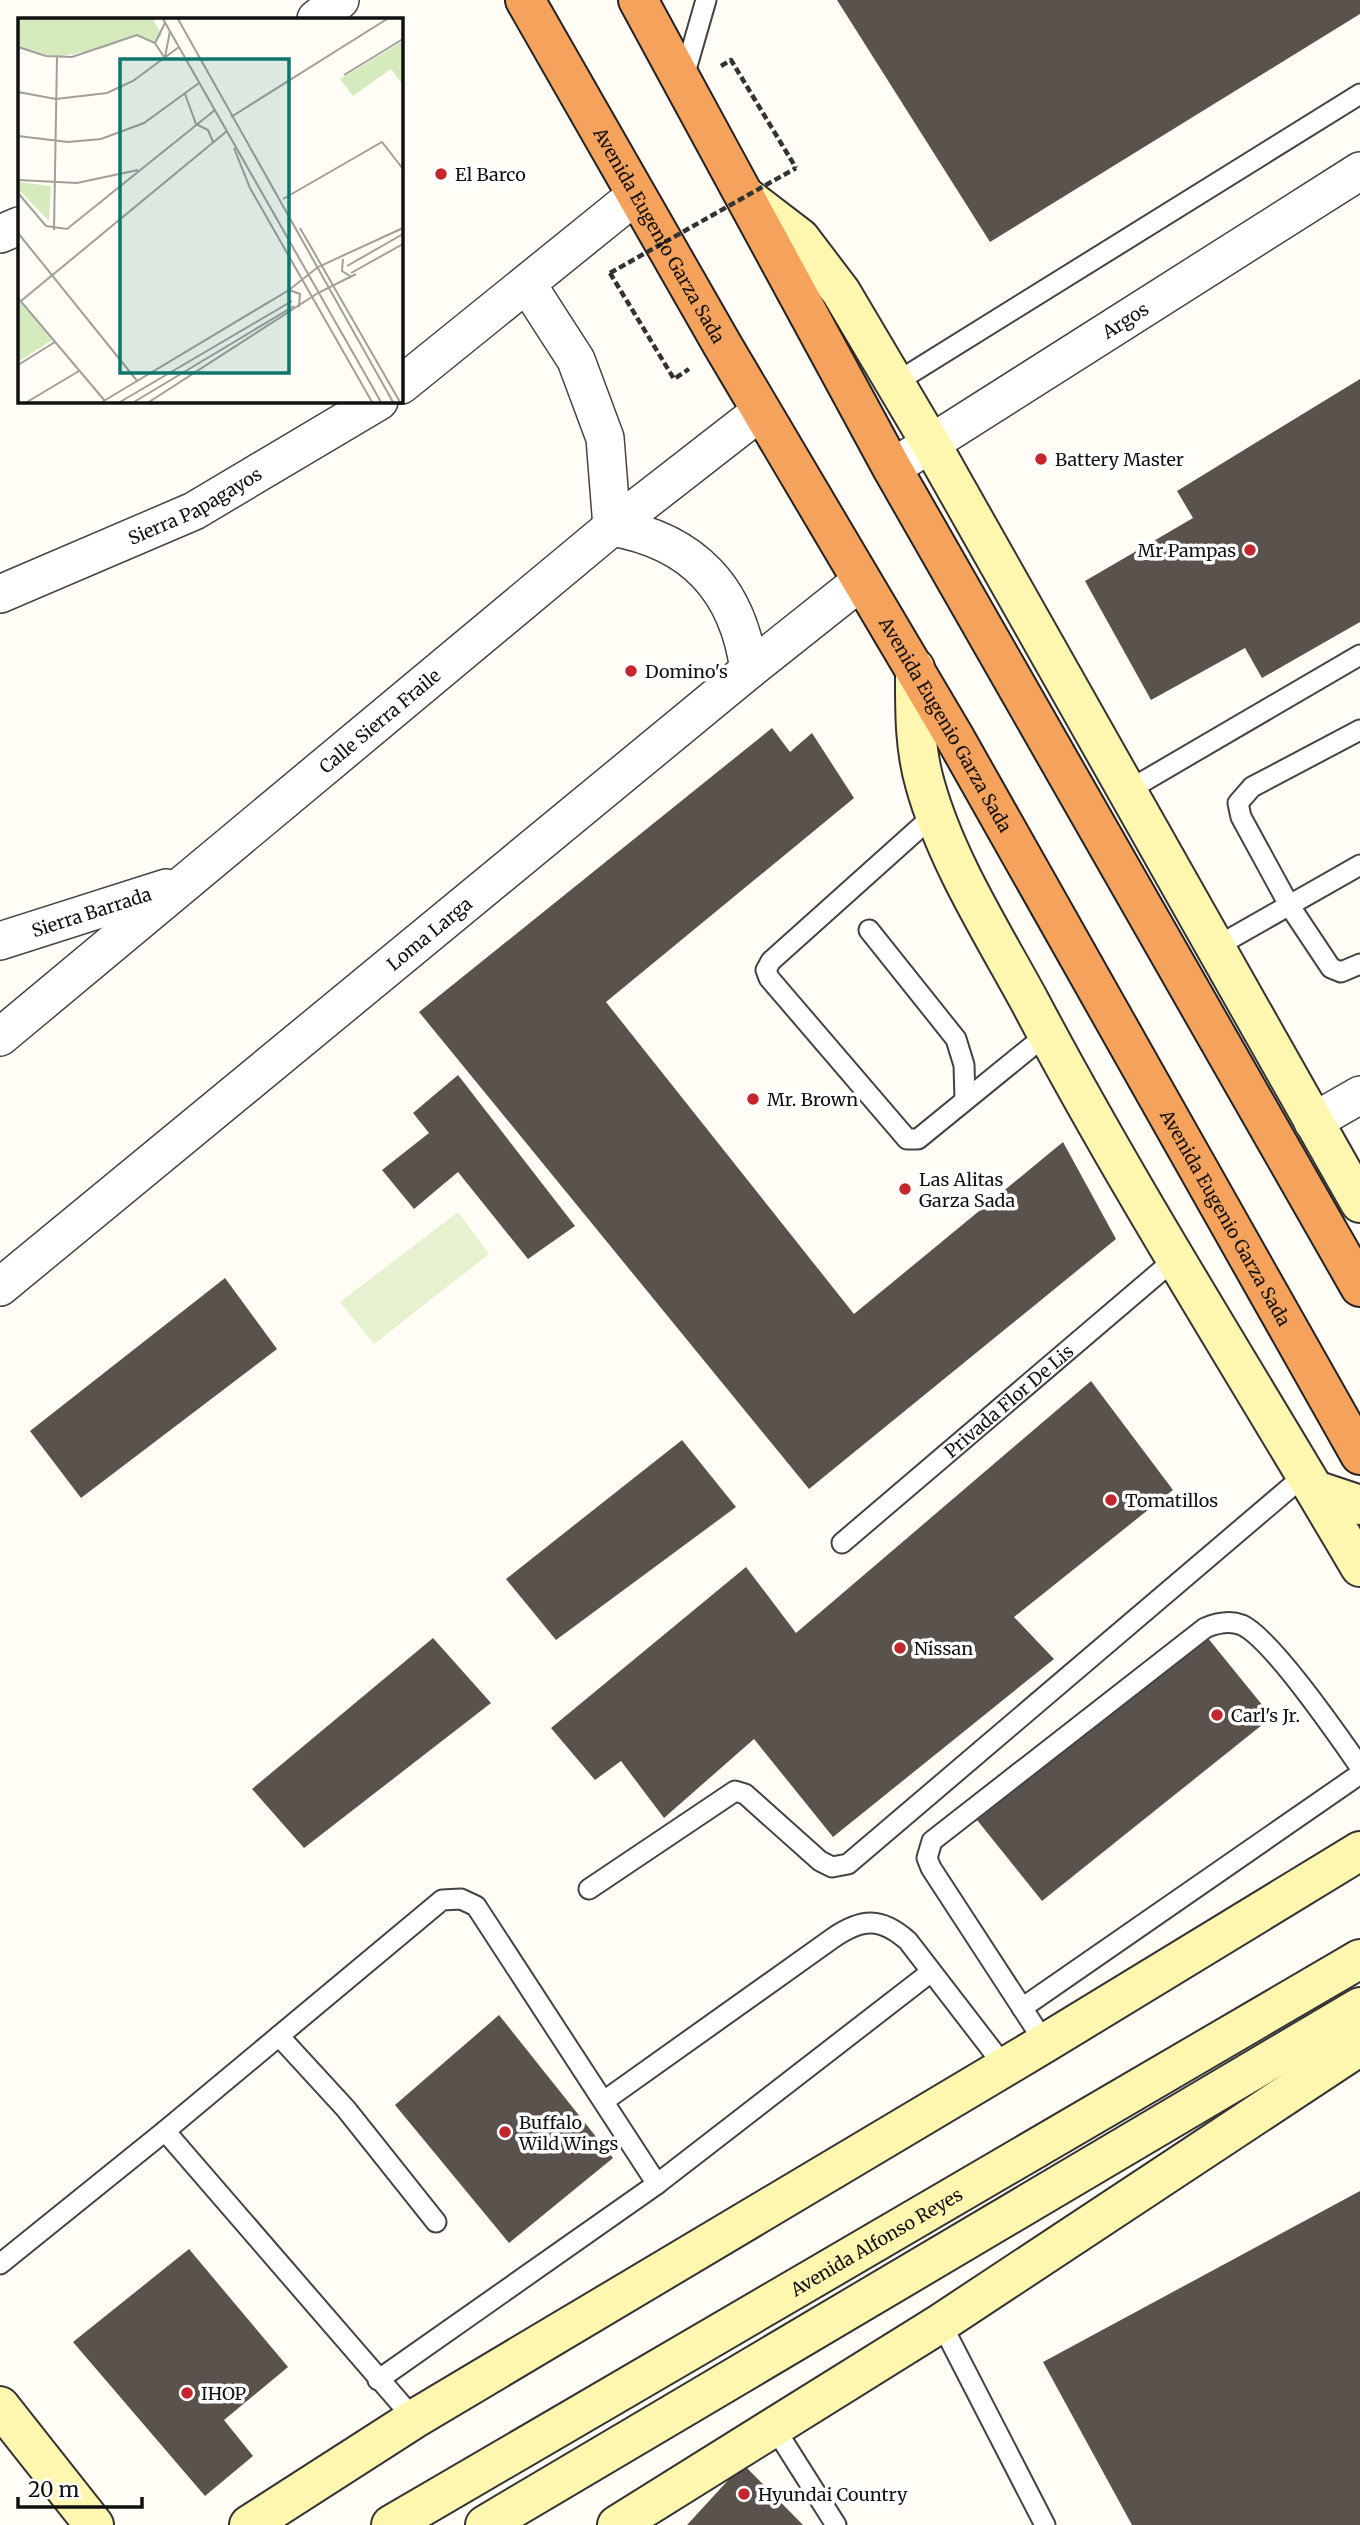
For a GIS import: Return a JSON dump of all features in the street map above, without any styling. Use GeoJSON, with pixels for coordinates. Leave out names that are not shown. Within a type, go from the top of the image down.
{"type":"FeatureCollection","features":[{"type":"Feature","properties":{"kind":"highway","name":"Avenida Eugenio Garza Sada"},"geometry":{"type":"LineString","coordinates":[[525,0],[761,411],[915,668],[1360,1455]]}},
{"type":"Feature","properties":{"kind":"highway"},"geometry":{"type":"LineString","coordinates":[[638,0],[892,468],[1360,1287]]}},
{"type":"Feature","properties":{"kind":"street"},"geometry":{"type":"LineString","coordinates":[[317,18],[340,0]]}},
{"type":"Feature","properties":{"kind":"street","name":"Argos"},"geometry":{"type":"LineString","coordinates":[[892,468],[1360,171]]}},
{"type":"Feature","properties":{"kind":"street"},"geometry":{"type":"LineString","coordinates":[[402,384],[636,195]]}},
{"type":"Feature","properties":{"kind":"street"},"geometry":{"type":"LineString","coordinates":[[745,196],[800,238],[821,264],[895,383],[1360,1203]]}},
{"type":"Feature","properties":{"kind":"street"},"geometry":{"type":"LineString","coordinates":[[0,234],[18,226]]}},
{"type":"Feature","properties":{"kind":"street"},"geometry":{"type":"LineString","coordinates":[[527,284],[576,360],[605,438],[612,527],[638,531],[663,541],[685,554],[705,571],[736,616],[745,642],[749,670]]}},
{"type":"Feature","properties":{"kind":"street","name":"Sierra Papagayos"},"geometry":{"type":"LineString","coordinates":[[0,594],[194,512],[377,402]]}},
{"type":"Feature","properties":{"kind":"street","name":"Calle Sierra Fraile"},"geometry":{"type":"LineString","coordinates":[[0,1037],[612,527],[761,411]]}},
{"type":"Feature","properties":{"kind":"street","name":"Loma Larga"},"geometry":{"type":"LineString","coordinates":[[0,1287],[749,670],[861,581]]}},
{"type":"Feature","properties":{"kind":"street"},"geometry":{"type":"LineString","coordinates":[[915,668],[919,761],[935,814],[967,885],[1047,1034],[1175,1259],[1360,1567]]}},
{"type":"Feature","properties":{"kind":"street","name":"Sierra Barrada"},"geometry":{"type":"LineString","coordinates":[[0,941],[184,883]]}},
{"type":"Feature","properties":{"kind":"street"},"geometry":{"type":"LineString","coordinates":[[1313,1122],[1360,1095]]}},
{"type":"Feature","properties":{"kind":"street"},"geometry":{"type":"LineString","coordinates":[[1310,1482],[1360,1505]]}},
{"type":"Feature","properties":{"kind":"street"},"geometry":{"type":"LineString","coordinates":[[1310,1482],[1360,1524]]}},
{"type":"Feature","properties":{"kind":"street"},"geometry":{"type":"LineString","coordinates":[[249,2525],[414,2419],[1358,1853]]}},
{"type":"Feature","properties":{"kind":"street","name":"Avenida Alfonso Reyes"},"geometry":{"type":"LineString","coordinates":[[391,2525],[1360,1959]]}},
{"type":"Feature","properties":{"kind":"street"},"geometry":{"type":"LineString","coordinates":[[485,2525],[1360,2007]]}},
{"type":"Feature","properties":{"kind":"street"},"geometry":{"type":"LineString","coordinates":[[617,2525],[941,2323],[1360,2046]]}},
{"type":"Feature","properties":{"kind":"street"},"geometry":{"type":"LineString","coordinates":[[0,2406],[94,2525]]}},
{"type":"Feature","properties":{"kind":"lane"},"geometry":{"type":"LineString","coordinates":[[682,81],[706,0]]}},
{"type":"Feature","properties":{"kind":"lane"},"geometry":{"type":"LineString","coordinates":[[895,383],[1360,94]]}},
{"type":"Feature","properties":{"kind":"lane"},"geometry":{"type":"LineString","coordinates":[[1127,791],[1360,655]]}},
{"type":"Feature","properties":{"kind":"lane"},"geometry":{"type":"LineString","coordinates":[[1360,730],[1252,788],[1238,803],[1241,817],[1289,905],[1331,968],[1345,971],[1360,964]]}},
{"type":"Feature","properties":{"kind":"lane"},"geometry":{"type":"LineString","coordinates":[[935,814],[771,961],[766,970],[772,983],[907,1139],[918,1139],[1047,1034]]}},
{"type":"Feature","properties":{"kind":"lane"},"geometry":{"type":"LineString","coordinates":[[1214,948],[1360,865]]}},
{"type":"Feature","properties":{"kind":"lane"},"geometry":{"type":"LineString","coordinates":[[869,930],[956,1039],[964,1065],[965,1100]]}},
{"type":"Feature","properties":{"kind":"lane","name":"Privada Flor De Lis"},"geometry":{"type":"LineString","coordinates":[[842,1544],[1175,1259]]}},
{"type":"Feature","properties":{"kind":"lane"},"geometry":{"type":"LineString","coordinates":[[589,1889],[734,1791],[745,1794],[820,1861],[832,1867],[848,1864],[1310,1482]]}},
{"type":"Feature","properties":{"kind":"lane"},"geometry":{"type":"LineString","coordinates":[[1045,2043],[931,1868],[927,1858],[932,1841],[1205,1628],[1218,1622],[1243,1626],[1264,1642],[1360,1767]]}},
{"type":"Feature","properties":{"kind":"lane"},"geometry":{"type":"LineString","coordinates":[[1022,2008],[1360,1774]]}},
{"type":"Feature","properties":{"kind":"lane"},"geometry":{"type":"LineString","coordinates":[[0,2264],[165,2131],[442,1900],[461,1899],[476,1906],[657,2185]]}},
{"type":"Feature","properties":{"kind":"lane"},"geometry":{"type":"LineString","coordinates":[[604,2101],[848,1928],[874,1922],[893,1928],[931,1972],[1004,2067]]}},
{"type":"Feature","properties":{"kind":"lane"},"geometry":{"type":"LineString","coordinates":[[378,2380],[657,2185],[931,1972]]}},
{"type":"Feature","properties":{"kind":"lane"},"geometry":{"type":"LineString","coordinates":[[279,2036],[346,2109],[436,2222]]}},
{"type":"Feature","properties":{"kind":"lane"},"geometry":{"type":"LineString","coordinates":[[165,2131],[414,2419]]}},
{"type":"Feature","properties":{"kind":"lane"},"geometry":{"type":"LineString","coordinates":[[941,2323],[1045,2525]]}},
{"type":"Feature","properties":{"kind":"lane"},"geometry":{"type":"LineString","coordinates":[[774,2427],[836,2525]]}},
{"type":"Feature","properties":{"kind":"path"},"geometry":{"type":"LineString","coordinates":[[674,379],[610,272],[796,168],[731,60]]}},
{"type":"Feature","properties":{"kind":"green space"},"geometry":{"type":"Polygon","coordinates":[[[458,1212],[489,1254],[374,1344],[340,1302],[458,1212]]]}},
{"type":"Feature","properties":{"kind":"building"},"geometry":{"type":"Polygon","coordinates":[[[837,0],[1360,0],[1360,14],[990,242],[837,0]]]}},
{"type":"Feature","properties":{"kind":"building","name":"Mr Pampas"},"geometry":{"type":"Polygon","coordinates":[[[1360,379],[1360,622],[1262,678],[1245,648],[1151,700],[1085,581],[1193,518],[1177,491],[1360,379]]]}},
{"type":"Feature","properties":{"kind":"building"},"geometry":{"type":"Polygon","coordinates":[[[772,728],[790,752],[812,733],[854,798],[606,1002],[854,1314],[1063,1142],[1116,1239],[809,1489],[419,1012],[772,728]]]}},
{"type":"Feature","properties":{"kind":"building"},"geometry":{"type":"Polygon","coordinates":[[[458,1075],[575,1226],[528,1259],[458,1172],[414,1209],[382,1170],[429,1133],[413,1113],[458,1075]]]}},
{"type":"Feature","properties":{"kind":"building"},"geometry":{"type":"Polygon","coordinates":[[[225,1278],[277,1349],[81,1498],[30,1431],[225,1278]]]}},
{"type":"Feature","properties":{"kind":"building"},"geometry":{"type":"Polygon","coordinates":[[[1091,1381],[1173,1490],[1014,1617],[1054,1659],[833,1837],[754,1739],[664,1818],[621,1761],[595,1780],[551,1728],[746,1567],[796,1633],[1091,1381]]]}},
{"type":"Feature","properties":{"kind":"building"},"geometry":{"type":"Polygon","coordinates":[[[682,1440],[736,1507],[556,1640],[506,1579],[682,1440]]]}},
{"type":"Feature","properties":{"kind":"building"},"geometry":{"type":"Polygon","coordinates":[[[1207,1637],[1272,1717],[1042,1901],[977,1820],[1207,1637]]]}},
{"type":"Feature","properties":{"kind":"building"},"geometry":{"type":"Polygon","coordinates":[[[433,1638],[491,1703],[304,1848],[252,1789],[433,1638]]]}},
{"type":"Feature","properties":{"kind":"building","name":"Buffalo Wild Wings"},"geometry":{"type":"Polygon","coordinates":[[[499,2015],[613,2158],[509,2243],[395,2105],[499,2015]]]}},
{"type":"Feature","properties":{"kind":"building"},"geometry":{"type":"Polygon","coordinates":[[[1360,2191],[1360,2525],[1132,2525],[1043,2362],[1360,2191]]]}},
{"type":"Feature","properties":{"kind":"building","name":"IHOP"},"geometry":{"type":"Polygon","coordinates":[[[189,2249],[288,2367],[224,2420],[253,2456],[205,2496],[73,2342],[189,2249]]]}},
{"type":"Feature","properties":{"kind":"building","name":"Hyundai Country"},"geometry":{"type":"Polygon","coordinates":[[[743,2464],[803,2525],[687,2525],[743,2464]]]}},
{"type":"Feature","properties":{"kind":"place","name":"El Barco"},"geometry":{"type":"Point","coordinates":[441,174]}},
{"type":"Feature","properties":{"kind":"place","name":"Battery Master"},"geometry":{"type":"Point","coordinates":[1041,459]}},
{"type":"Feature","properties":{"kind":"place","name":"Mr Pampas"},"geometry":{"type":"Point","coordinates":[1250,550]}},
{"type":"Feature","properties":{"kind":"place","name":"Domino's"},"geometry":{"type":"Point","coordinates":[631,671]}},
{"type":"Feature","properties":{"kind":"place","name":"Mr. Brown"},"geometry":{"type":"Point","coordinates":[753,1099]}},
{"type":"Feature","properties":{"kind":"place","name":"Las Alitas Garza Sada"},"geometry":{"type":"Point","coordinates":[905,1189]}},
{"type":"Feature","properties":{"kind":"place","name":"Tomatillos"},"geometry":{"type":"Point","coordinates":[1111,1500]}},
{"type":"Feature","properties":{"kind":"place","name":"Nissan"},"geometry":{"type":"Point","coordinates":[900,1648]}},
{"type":"Feature","properties":{"kind":"place","name":"Carl's Jr."},"geometry":{"type":"Point","coordinates":[1217,1715]}},
{"type":"Feature","properties":{"kind":"place","name":"Buffalo Wild Wings"},"geometry":{"type":"Point","coordinates":[505,2132]}},
{"type":"Feature","properties":{"kind":"place","name":"IHOP"},"geometry":{"type":"Point","coordinates":[187,2393]}},
{"type":"Feature","properties":{"kind":"place","name":"Hyundai Country"},"geometry":{"type":"Point","coordinates":[744,2494]}}]}
